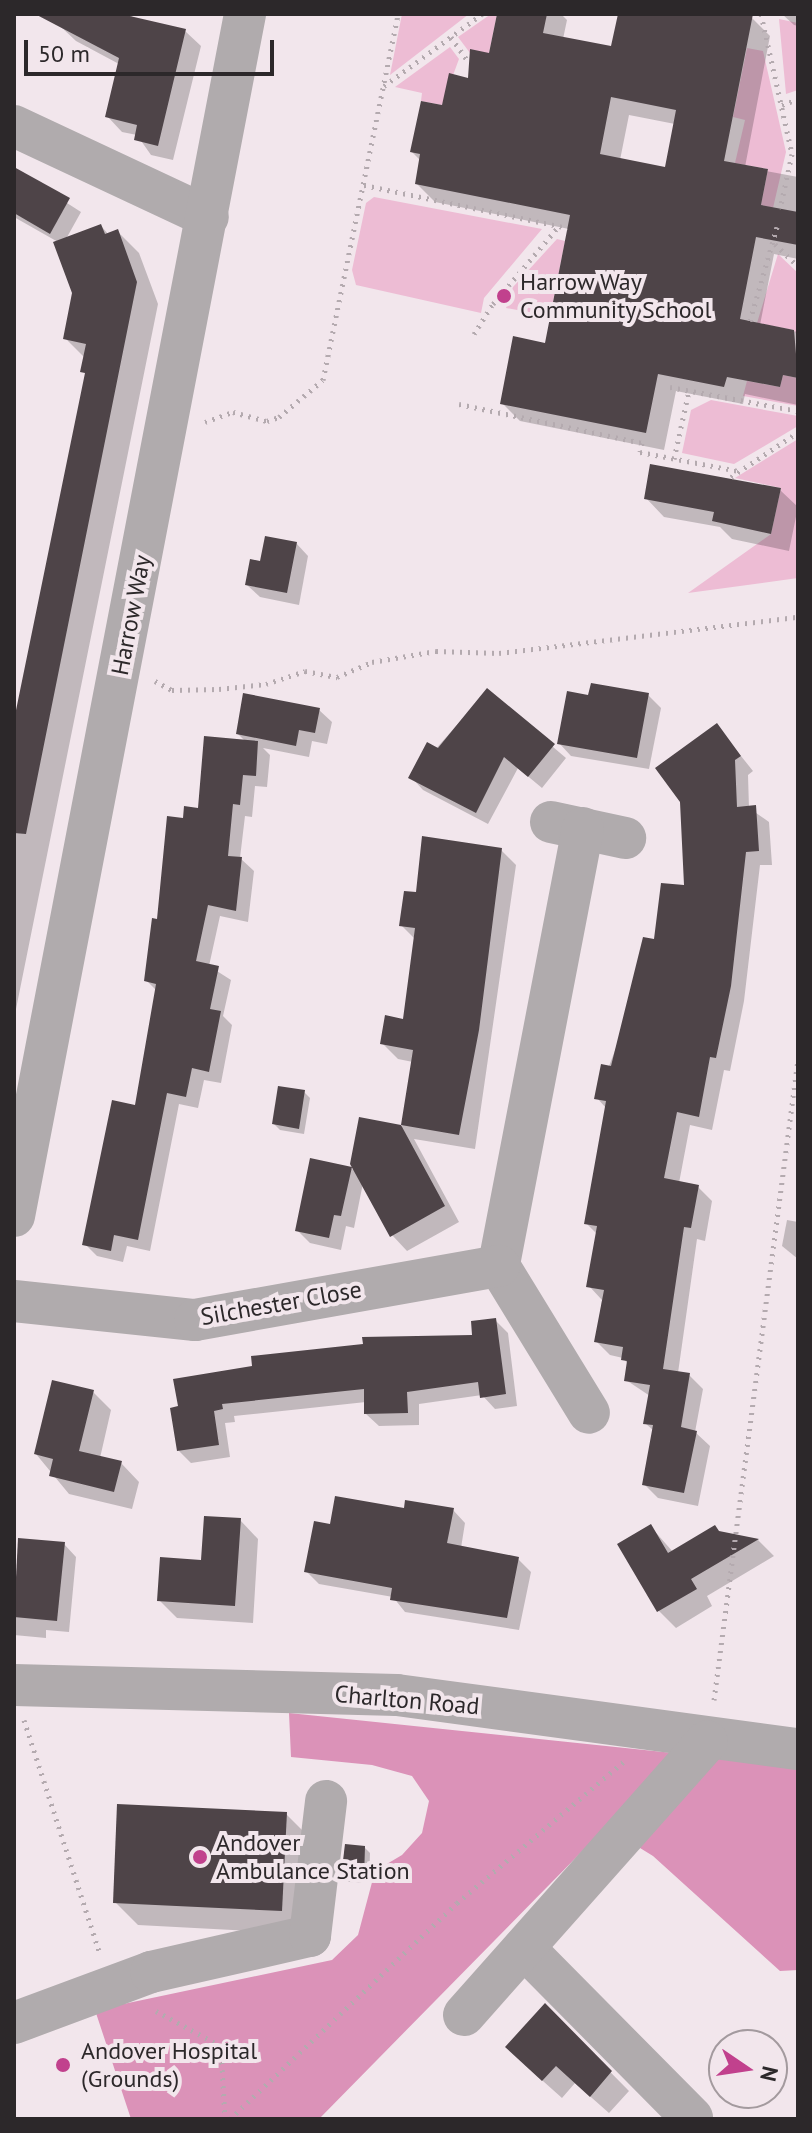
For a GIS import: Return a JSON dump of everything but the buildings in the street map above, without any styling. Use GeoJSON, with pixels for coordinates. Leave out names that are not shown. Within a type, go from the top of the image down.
{"type":"FeatureCollection","features":[{"type":"Feature","properties":{"kind":"street","name":"Harrow Way"},"geometry":{"type":"LineString","coordinates":[[14,1216],[245,14]]}},
{"type":"Feature","properties":{"kind":"street"},"geometry":{"type":"LineString","coordinates":[[14,126],[208,217]]}},
{"type":"Feature","properties":{"kind":"street"},"geometry":{"type":"LineString","coordinates":[[589,1413],[499,1266],[567,825],[625,838]]}},
{"type":"Feature","properties":{"kind":"street","name":"Silchester Close"},"geometry":{"type":"LineString","coordinates":[[14,1301],[195,1320],[499,1266]]}},
{"type":"Feature","properties":{"kind":"street","name":"Charlton Road"},"geometry":{"type":"LineString","coordinates":[[18,1701],[397,1695],[710,1724],[798,1749]]}},
{"type":"Feature","properties":{"kind":"street"},"geometry":{"type":"LineString","coordinates":[[464,2015],[524,1948],[710,1724]]}},
{"type":"Feature","properties":{"kind":"street"},"geometry":{"type":"LineString","coordinates":[[14,2023],[151,1972],[310,1936],[326,1801]]}},
{"type":"Feature","properties":{"kind":"street"},"geometry":{"type":"LineString","coordinates":[[524,1948],[692,2118]]}},
{"type":"Feature","properties":{"kind":"path"},"geometry":{"type":"LineString","coordinates":[[250,416],[279,417],[323,380],[398,14]]}},
{"type":"Feature","properties":{"kind":"path"},"geometry":{"type":"LineString","coordinates":[[383,87],[482,14]]}},
{"type":"Feature","properties":{"kind":"path"},"geometry":{"type":"LineString","coordinates":[[761,14],[792,154],[780,209]]}},
{"type":"Feature","properties":{"kind":"path"},"geometry":{"type":"LineString","coordinates":[[451,37],[468,61]]}},
{"type":"Feature","properties":{"kind":"path"},"geometry":{"type":"LineString","coordinates":[[782,105],[798,99]]}},
{"type":"Feature","properties":{"kind":"path"},"geometry":{"type":"LineString","coordinates":[[364,185],[568,228]]}},
{"type":"Feature","properties":{"kind":"path"},"geometry":{"type":"LineString","coordinates":[[474,334],[493,304],[559,226]]}},
{"type":"Feature","properties":{"kind":"path"},"geometry":{"type":"LineString","coordinates":[[750,321],[777,227]]}},
{"type":"Feature","properties":{"kind":"path"},"geometry":{"type":"LineString","coordinates":[[774,243],[798,266]]}},
{"type":"Feature","properties":{"kind":"path"},"geometry":{"type":"LineString","coordinates":[[670,387],[798,411]]}},
{"type":"Feature","properties":{"kind":"path"},"geometry":{"type":"LineString","coordinates":[[674,459],[689,391]]}},
{"type":"Feature","properties":{"kind":"path"},"geometry":{"type":"LineString","coordinates":[[459,404],[642,443],[640,452],[739,471]]}},
{"type":"Feature","properties":{"kind":"path"},"geometry":{"type":"LineString","coordinates":[[731,477],[798,432]]}},
{"type":"Feature","properties":{"kind":"path"},"geometry":{"type":"LineString","coordinates":[[120,668],[145,669],[159,685],[172,690],[219,689],[266,684],[305,671],[337,677],[372,662],[436,651],[514,652],[798,617]]}},
{"type":"Feature","properties":{"kind":"path"},"geometry":{"type":"LineString","coordinates":[[710,1724],[798,1059]]}},
{"type":"Feature","properties":{"kind":"path"},"geometry":{"type":"LineString","coordinates":[[18,1701],[111,1987],[221,2046],[227,2119]]}},
{"type":"Feature","properties":{"kind":"path"},"geometry":{"type":"LineString","coordinates":[[227,2119],[457,1903],[634,1752]]}},
{"type":"Feature","properties":{"kind":"shaded area"},"geometry":{"type":"Polygon","coordinates":[[[402,14],[469,14],[390,75],[402,14]]]}},
{"type":"Feature","properties":{"kind":"shaded area"},"geometry":{"type":"Polygon","coordinates":[[[491,14],[497,14],[489,53],[470,53],[458,37],[491,14]]]}},
{"type":"Feature","properties":{"kind":"shaded area"},"geometry":{"type":"Polygon","coordinates":[[[779,19],[798,23],[798,90],[786,94],[779,19]]]}},
{"type":"Feature","properties":{"kind":"shaded area"},"geometry":{"type":"Polygon","coordinates":[[[450,47],[459,59],[442,105],[421,101],[422,93],[395,87],[450,47]]]}},
{"type":"Feature","properties":{"kind":"shaded area"},"geometry":{"type":"Polygon","coordinates":[[[747,48],[763,51],[786,152],[773,208],[761,205],[768,169],[735,163],[745,120],[733,117],[747,48]]]}},
{"type":"Feature","properties":{"kind":"shaded area"},"geometry":{"type":"Polygon","coordinates":[[[374,197],[542,229],[484,298],[481,313],[356,285],[352,270],[366,203],[374,197]]]}},
{"type":"Feature","properties":{"kind":"shaded area"},"geometry":{"type":"Polygon","coordinates":[[[557,239],[565,241],[553,301],[565,319],[506,308],[513,287],[557,239]]]}},
{"type":"Feature","properties":{"kind":"shaded area"},"geometry":{"type":"Polygon","coordinates":[[[778,254],[798,273],[798,337],[794,330],[757,323],[778,254]]]}},
{"type":"Feature","properties":{"kind":"shaded area"},"geometry":{"type":"Polygon","coordinates":[[[783,375],[798,378],[798,406],[743,396],[747,381],[780,387],[783,375]]]}},
{"type":"Feature","properties":{"kind":"shaded area"},"geometry":{"type":"Polygon","coordinates":[[[711,400],[798,416],[798,426],[734,464],[682,453],[691,410],[711,400]]]}},
{"type":"Feature","properties":{"kind":"shaded area"},"geometry":{"type":"Polygon","coordinates":[[[798,439],[798,578],[688,593],[771,534],[781,488],[735,478],[798,439]]]}},
{"type":"Feature","properties":{"kind":"shaded area"},"geometry":{"type":"Polygon","coordinates":[[[289,1713],[798,1766],[798,1970],[780,1971],[653,1856],[606,1827],[319,2119],[131,2119],[95,2010],[332,1960],[358,1935],[375,1871],[402,1855],[422,1833],[429,1801],[412,1776],[372,1765],[291,1757],[289,1713]]]}},
{"type":"Feature","properties":{"kind":"place","name":"Harrow Way Community School"},"geometry":{"type":"Point","coordinates":[504,296]}},
{"type":"Feature","properties":{"kind":"place","name":"Andover Ambulance Station"},"geometry":{"type":"Point","coordinates":[200,1857]}},
{"type":"Feature","properties":{"kind":"place","name":"Andover Hospital (Grounds)"},"geometry":{"type":"Point","coordinates":[63,2065]}}]}
